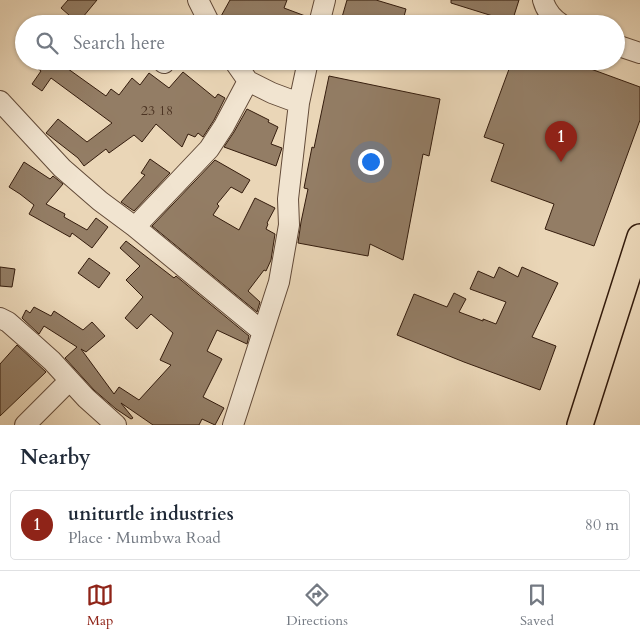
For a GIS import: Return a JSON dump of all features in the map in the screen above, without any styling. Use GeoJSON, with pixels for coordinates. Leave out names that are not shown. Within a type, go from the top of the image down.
{"type":"FeatureCollection","features":[{"type":"Feature","properties":{"kind":"main road"},"geometry":{"type":"LineString","coordinates":[[580,425],[640,237]]}},
{"type":"Feature","properties":{"kind":"main road"},"geometry":{"type":"LineString","coordinates":[[598,425],[640,290]]}},
{"type":"Feature","properties":{"kind":"street"},"geometry":{"type":"LineString","coordinates":[[198,0],[206,15]]}},
{"type":"Feature","properties":{"kind":"street"},"geometry":{"type":"LineString","coordinates":[[321,15],[325,0]]}},
{"type":"Feature","properties":{"kind":"street"},"geometry":{"type":"LineString","coordinates":[[543,0],[550,15]]}},
{"type":"Feature","properties":{"kind":"street"},"geometry":{"type":"LineString","coordinates":[[625,48],[640,53]]}},
{"type":"Feature","properties":{"kind":"street"},"geometry":{"type":"LineString","coordinates":[[240,70],[248,81],[272,93],[299,103]]}},
{"type":"Feature","properties":{"kind":"street"},"geometry":{"type":"LineString","coordinates":[[232,425],[279,282],[289,225],[288,199],[299,103],[306,70]]}},
{"type":"Feature","properties":{"kind":"street"},"geometry":{"type":"LineString","coordinates":[[134,227],[210,149],[248,81]]}},
{"type":"Feature","properties":{"kind":"street"},"geometry":{"type":"LineString","coordinates":[[0,101],[62,168],[263,332]]}},
{"type":"Feature","properties":{"kind":"street"},"geometry":{"type":"LineString","coordinates":[[0,318],[8,322],[32,343],[86,398],[116,425]]}},
{"type":"Feature","properties":{"kind":"street"},"geometry":{"type":"LineString","coordinates":[[25,425],[69,381]]}},
{"type":"Feature","properties":{"kind":"building"},"geometry":{"type":"Polygon","coordinates":[[[68,0],[97,0],[85,15],[69,15],[61,8],[68,0]]]}},
{"type":"Feature","properties":{"kind":"building"},"geometry":{"type":"Polygon","coordinates":[[[230,0],[287,0],[284,8],[303,15],[222,15],[230,0]]]}},
{"type":"Feature","properties":{"kind":"building"},"geometry":{"type":"Polygon","coordinates":[[[347,0],[376,0],[406,9],[404,15],[343,15],[347,0]]]}},
{"type":"Feature","properties":{"kind":"building"},"geometry":{"type":"Polygon","coordinates":[[[451,0],[519,0],[514,15],[490,15],[451,3],[451,0]]]}},
{"type":"Feature","properties":{"kind":"building"},"geometry":{"type":"Polygon","coordinates":[[[40,70],[70,70],[106,96],[111,89],[119,95],[132,78],[140,85],[149,73],[169,88],[183,72],[215,98],[218,94],[225,98],[203,137],[198,133],[195,137],[188,134],[182,147],[156,124],[142,142],[134,135],[109,153],[106,149],[84,166],[78,158],[46,133],[58,119],[87,142],[112,123],[51,78],[42,91],[32,84],[41,71],[40,70]]]}},
{"type":"Feature","properties":{"kind":"building"},"geometry":{"type":"Polygon","coordinates":[[[509,70],[594,70],[640,87],[640,120],[594,246],[545,229],[554,204],[491,181],[504,144],[484,137],[509,70]]]}},
{"type":"Feature","properties":{"kind":"building"},"geometry":{"type":"Polygon","coordinates":[[[329,76],[440,99],[429,156],[423,154],[403,260],[370,244],[368,256],[298,243],[308,189],[304,188],[329,76]]]}},
{"type":"Feature","properties":{"kind":"building"},"geometry":{"type":"Polygon","coordinates":[[[247,109],[269,120],[268,122],[278,127],[271,144],[282,148],[276,166],[224,147],[247,109]]]}},
{"type":"Feature","properties":{"kind":"building"},"geometry":{"type":"Polygon","coordinates":[[[150,159],[170,173],[134,211],[121,202],[145,175],[141,173],[150,159]]]}},
{"type":"Feature","properties":{"kind":"building"},"geometry":{"type":"Polygon","coordinates":[[[215,160],[250,180],[242,193],[231,187],[217,204],[219,206],[213,215],[239,230],[255,198],[275,208],[266,229],[275,234],[271,260],[266,271],[264,270],[248,291],[260,302],[257,312],[152,226],[215,160]]]}},
{"type":"Feature","properties":{"kind":"building"},"geometry":{"type":"Polygon","coordinates":[[[24,162],[50,179],[53,176],[63,184],[46,204],[65,214],[64,217],[87,230],[96,218],[108,227],[92,248],[72,233],[70,237],[29,214],[34,205],[9,187],[24,162]]]}},
{"type":"Feature","properties":{"kind":"building"},"geometry":{"type":"Polygon","coordinates":[[[126,241],[174,278],[176,276],[249,336],[247,344],[217,330],[207,351],[222,359],[203,397],[224,408],[215,425],[202,419],[199,425],[153,425],[121,403],[133,418],[131,419],[94,390],[65,358],[77,347],[44,326],[39,334],[22,318],[26,310],[30,313],[34,307],[51,316],[54,311],[83,330],[92,322],[105,336],[86,352],[81,349],[114,394],[119,387],[139,400],[171,365],[160,360],[173,333],[151,314],[137,329],[125,318],[143,297],[126,280],[140,266],[120,248],[126,241]]]}},
{"type":"Feature","properties":{"kind":"building"},"geometry":{"type":"Polygon","coordinates":[[[89,258],[110,273],[99,288],[78,273],[89,258]]]}},
{"type":"Feature","properties":{"kind":"building"},"geometry":{"type":"Polygon","coordinates":[[[0,267],[15,269],[12,287],[0,286],[0,267]]]}},
{"type":"Feature","properties":{"kind":"building"},"geometry":{"type":"Polygon","coordinates":[[[499,267],[518,277],[522,267],[558,283],[532,337],[556,346],[540,390],[397,335],[414,294],[447,307],[454,293],[466,299],[459,312],[496,324],[506,302],[470,289],[478,271],[494,278],[499,267]]]}},
{"type":"Feature","properties":{"kind":"building"},"geometry":{"type":"Polygon","coordinates":[[[17,345],[46,372],[0,416],[0,364],[17,345]]]}},
{"type":"Feature","properties":{"kind":"place","name":"uniturtle industries"},"geometry":{"type":"Point","coordinates":[561,162]}}]}
